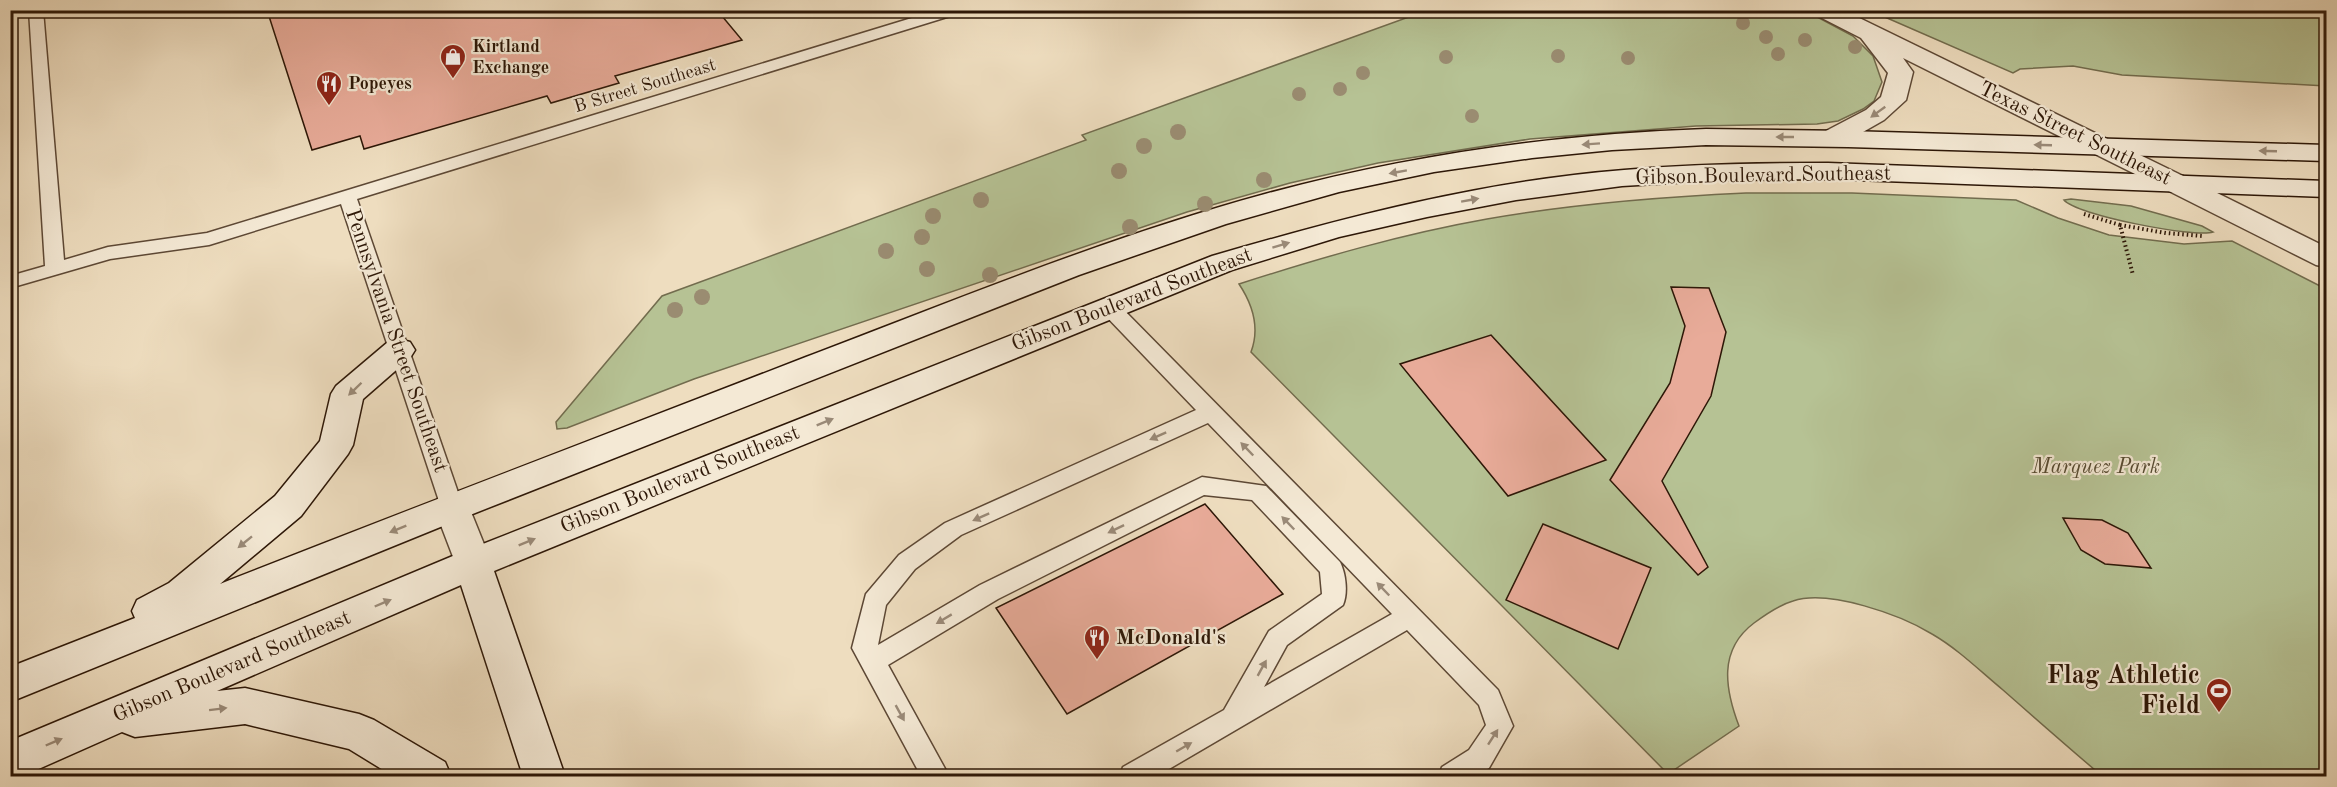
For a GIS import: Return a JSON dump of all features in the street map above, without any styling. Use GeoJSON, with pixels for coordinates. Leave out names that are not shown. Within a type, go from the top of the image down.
{"type":"FeatureCollection","features":[{"type":"Feature","properties":{"kind":"main road","name":"Texas Street Southeast"},"geometry":{"type":"LineString","coordinates":[[1824,10],[2326,258]]}},
{"type":"Feature","properties":{"kind":"main road"},"geometry":{"type":"LineString","coordinates":[[1833,138],[1875,115],[1893,100],[1901,72],[1868,32]]}},
{"type":"Feature","properties":{"kind":"main road","name":"Gibson Boulevard Southeast"},"geometry":{"type":"LineString","coordinates":[[10,685],[452,507],[1068,268],[1172,232],[1306,192],[1392,173],[1564,146],[1656,139],[1833,138],[2326,153]]}},
{"type":"Feature","properties":{"kind":"main road","name":"Gibson Boulevard Southeast"},"geometry":{"type":"LineString","coordinates":[[10,760],[473,564],[1108,307],[1222,263],[1332,230],[1427,208],[1516,192],[1622,178],[1723,172],[1828,171],[2326,189]]}},
{"type":"Feature","properties":{"kind":"main road"},"geometry":{"type":"LineString","coordinates":[[54,667],[182,594],[288,506],[336,445],[348,394],[399,350]]}},
{"type":"Feature","properties":{"kind":"main road","name":"Pennsylvania Street Southeast"},"geometry":{"type":"LineString","coordinates":[[452,507],[544,777]]}},
{"type":"Feature","properties":{"kind":"main road"},"geometry":{"type":"LineString","coordinates":[[98,724],[245,706],[359,733],[430,777]]}},
{"type":"Feature","properties":{"kind":"lane"},"geometry":{"type":"LineString","coordinates":[[36,10],[55,269]]}},
{"type":"Feature","properties":{"kind":"lane","name":"B Street Southeast"},"geometry":{"type":"LineString","coordinates":[[348,198],[955,10]]}},
{"type":"Feature","properties":{"kind":"lane","name":"Pennsylvania Street Southeast"},"geometry":{"type":"LineString","coordinates":[[10,282],[108,253],[209,239],[348,198],[452,507]]}},
{"type":"Feature","properties":{"kind":"lane"},"geometry":{"type":"LineString","coordinates":[[1108,307],[1489,698],[1500,726],[1479,759],[1452,777]]}},
{"type":"Feature","properties":{"kind":"lane"},"geometry":{"type":"LineString","coordinates":[[935,777],[864,648],[875,601],[907,562],[953,529],[1212,412]]}},
{"type":"Feature","properties":{"kind":"lane"},"geometry":{"type":"LineString","coordinates":[[872,662],[989,592],[1202,486],[1258,492],[1332,569],[1334,598],[1278,639],[1233,718]]}},
{"type":"Feature","properties":{"kind":"lane"},"geometry":{"type":"LineString","coordinates":[[1133,777],[1410,616]]}},
{"type":"Feature","properties":{"kind":"path"},"geometry":{"type":"LineString","coordinates":[[2076,211],[2120,225],[2166,233],[2212,237]]}},
{"type":"Feature","properties":{"kind":"path"},"geometry":{"type":"LineString","coordinates":[[2120,225],[2133,274]]}},
{"type":"Feature","properties":{"kind":"green space"},"geometry":{"type":"Polygon","coordinates":[[[1428,10],[1806,11],[1853,36],[1873,56],[1882,82],[1874,101],[1838,121],[1817,124],[1696,126],[1530,139],[1378,163],[1290,183],[1187,212],[694,379],[567,428],[557,429],[556,422],[662,296],[1086,140],[1082,135],[1428,10]]]}},
{"type":"Feature","properties":{"kind":"green space"},"geometry":{"type":"Polygon","coordinates":[[[1871,11],[2326,11],[2326,86],[2122,75],[2073,66],[2020,69],[2013,73],[1871,11]]]}},
{"type":"Feature","properties":{"kind":"green space","name":"Marquez Park"},"geometry":{"type":"Polygon","coordinates":[[[1746,193],[1852,193],[2016,200],[2058,218],[2109,235],[2184,244],[2232,241],[2326,289],[2326,776],[2102,776],[1951,646],[1919,627],[1884,612],[1826,598],[1808,598],[1778,607],[1742,634],[1734,645],[1728,671],[1730,698],[1739,726],[1668,774],[1251,352],[1255,334],[1254,317],[1239,284],[1362,247],[1487,219],[1616,202],[1746,193]]]}},
{"type":"Feature","properties":{"kind":"green space"},"geometry":{"type":"Polygon","coordinates":[[[2064,200],[2131,206],[2202,226],[2213,232],[2183,232],[2136,224],[2090,212],[2064,200]]]}},
{"type":"Feature","properties":{"kind":"building","name":"Kirtland Exchange"},"geometry":{"type":"Polygon","coordinates":[[[267,10],[717,10],[742,40],[615,76],[619,83],[551,103],[547,96],[364,149],[360,136],[312,150],[267,10]]]}},
{"type":"Feature","properties":{"kind":"building"},"geometry":{"type":"Polygon","coordinates":[[[1671,287],[1709,288],[1726,332],[1711,396],[1662,481],[1708,567],[1698,575],[1610,480],[1670,383],[1685,326],[1671,287]]]}},
{"type":"Feature","properties":{"kind":"building"},"geometry":{"type":"Polygon","coordinates":[[[1491,335],[1606,460],[1508,496],[1400,364],[1491,335]]]}},
{"type":"Feature","properties":{"kind":"building","name":"McDonald's"},"geometry":{"type":"Polygon","coordinates":[[[1205,504],[1283,594],[1067,714],[996,608],[1205,504]]]}},
{"type":"Feature","properties":{"kind":"building"},"geometry":{"type":"Polygon","coordinates":[[[2063,518],[2102,520],[2128,533],[2151,568],[2105,564],[2081,550],[2063,518]]]}},
{"type":"Feature","properties":{"kind":"building"},"geometry":{"type":"Polygon","coordinates":[[[1543,524],[1651,568],[1618,649],[1506,600],[1543,524]]]}},
{"type":"Feature","properties":{"kind":"place","name":"Kirtland Exchange"},"geometry":{"type":"Point","coordinates":[453,80]}},
{"type":"Feature","properties":{"kind":"place","name":"Popeyes"},"geometry":{"type":"Point","coordinates":[329,107]}},
{"type":"Feature","properties":{"kind":"place","name":"McDonald's"},"geometry":{"type":"Point","coordinates":[1097,661]}},
{"type":"Feature","properties":{"kind":"place","name":"Flag Athletic Field"},"geometry":{"type":"Point","coordinates":[2219,714]}}]}
